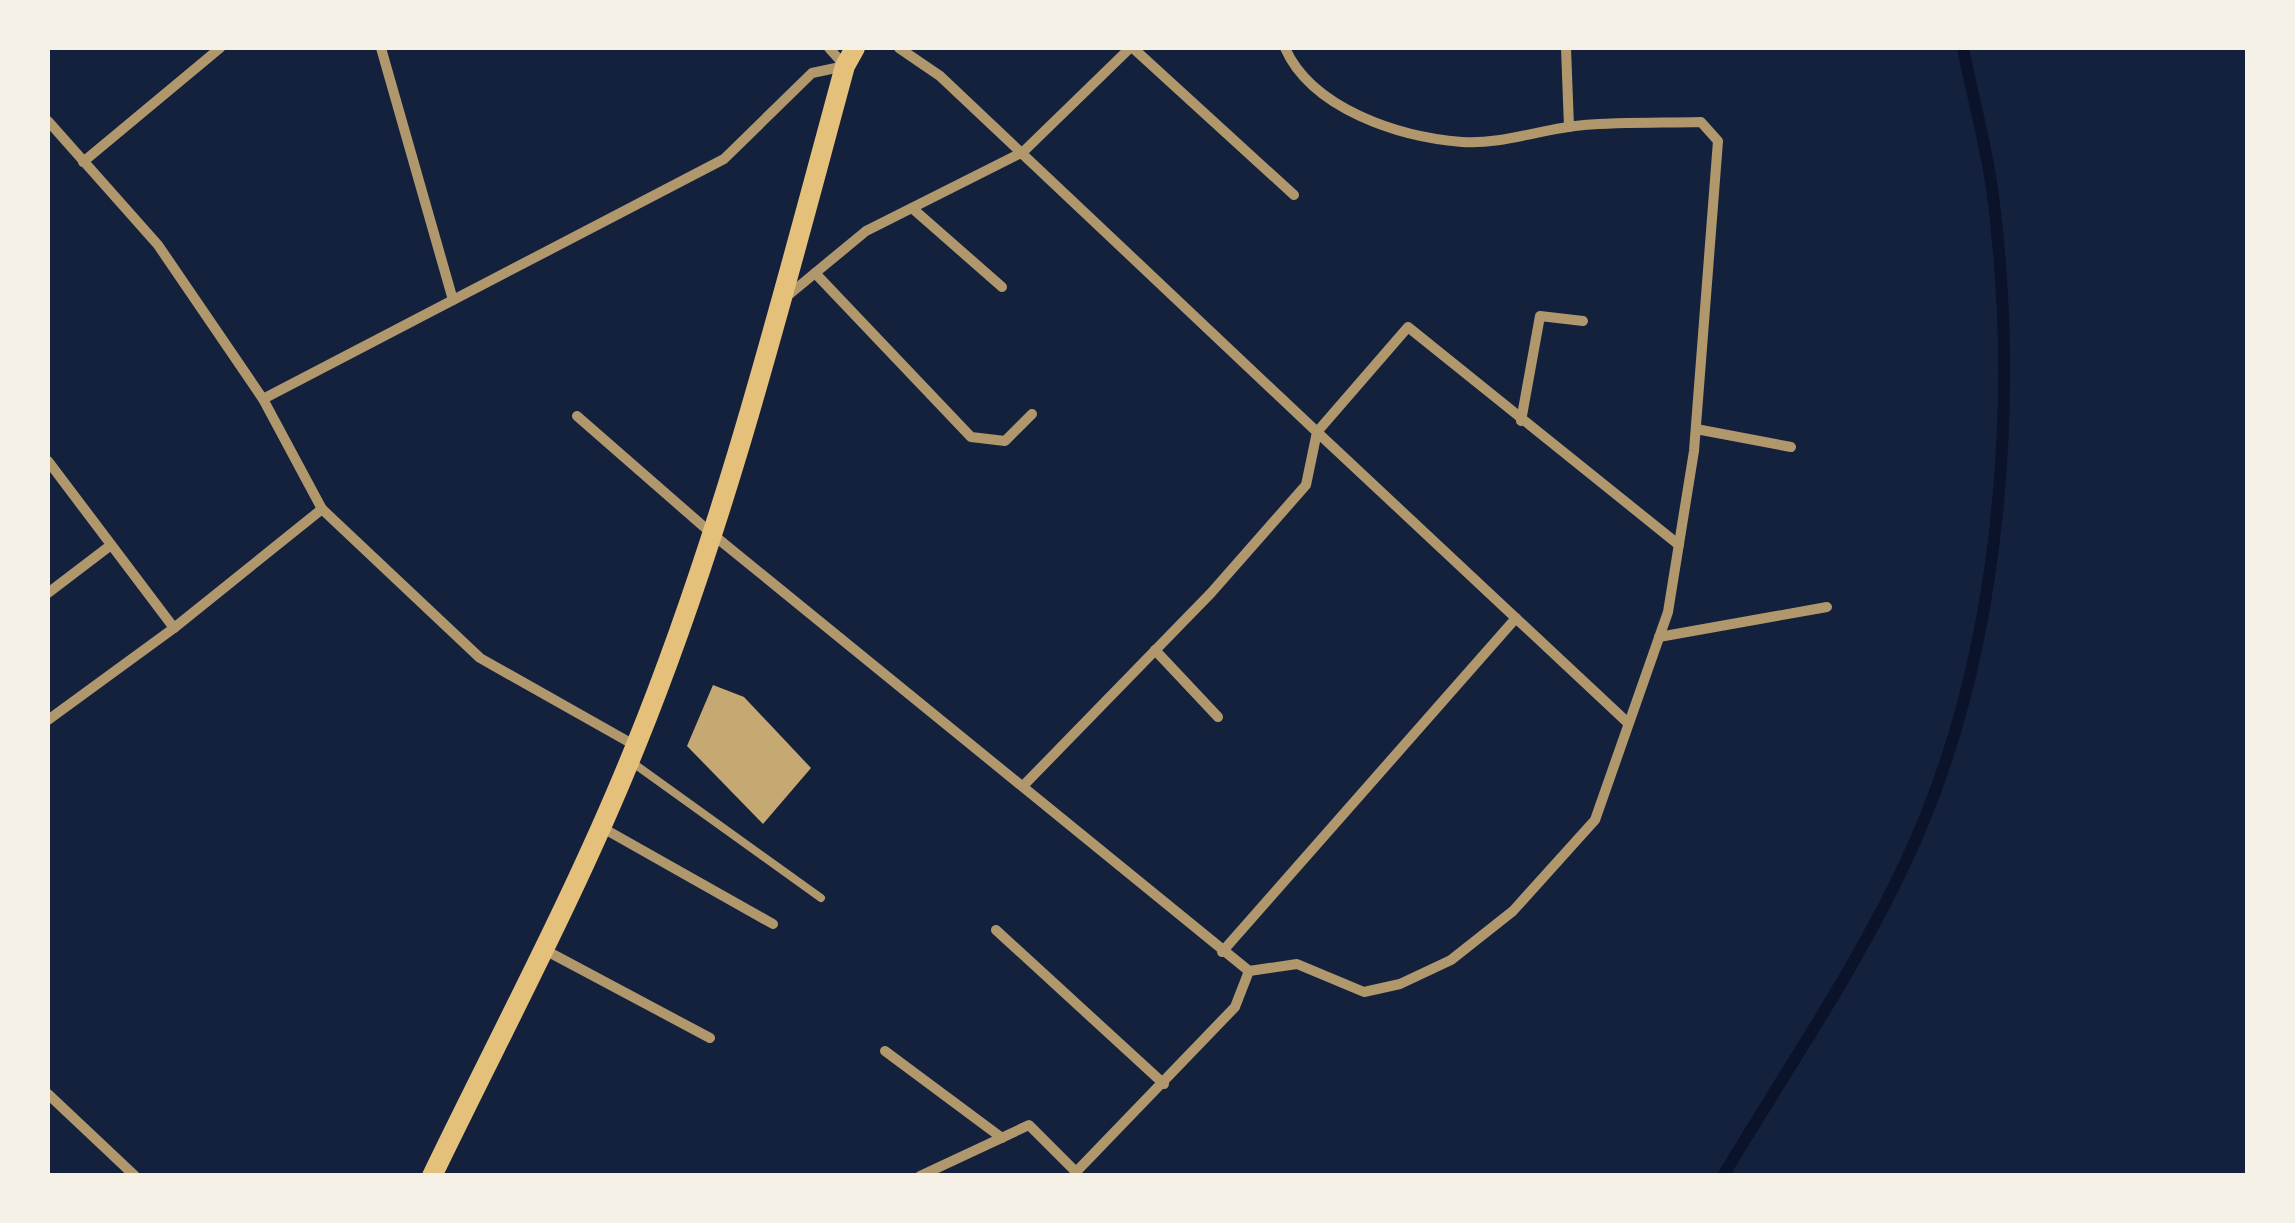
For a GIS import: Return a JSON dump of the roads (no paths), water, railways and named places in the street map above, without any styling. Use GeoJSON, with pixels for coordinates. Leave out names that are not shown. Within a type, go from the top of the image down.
{"type":"FeatureCollection","features":[{"type":"Feature","properties":{"kind":"main road"},"geometry":{"type":"LineString","coordinates":[[432,1176],[633,753],[712,533],[783,300],[850,57]]}},
{"type":"Feature","properties":{"kind":"street"},"geometry":{"type":"LineString","coordinates":[[84,162],[220,48]]}},
{"type":"Feature","properties":{"kind":"street"},"geometry":{"type":"LineString","coordinates":[[382,48],[453,300]]}},
{"type":"Feature","properties":{"kind":"street"},"geometry":{"type":"LineString","coordinates":[[829,48],[850,57]]}},
{"type":"Feature","properties":{"kind":"street"},"geometry":{"type":"LineString","coordinates":[[898,48],[940,76],[1023,152],[1628,723]]}},
{"type":"Feature","properties":{"kind":"street"},"geometry":{"type":"LineString","coordinates":[[783,300],[866,231],[1023,152],[1131,48],[1294,195]]}},
{"type":"Feature","properties":{"kind":"street"},"geometry":{"type":"LineString","coordinates":[[577,416],[712,533],[1249,971],[1297,964],[1364,992],[1400,984],[1450,960],[1513,910],[1594,820],[1668,612],[1696,429],[1718,141],[1700,122],[1569,127],[1464,142],[1392,128],[1326,98],[1292,64],[1285,48]]}},
{"type":"Feature","properties":{"kind":"street"},"geometry":{"type":"LineString","coordinates":[[1566,48],[1569,127]]}},
{"type":"Feature","properties":{"kind":"street"},"geometry":{"type":"LineString","coordinates":[[264,399],[724,159],[812,72],[850,57]]}},
{"type":"Feature","properties":{"kind":"street"},"geometry":{"type":"LineString","coordinates":[[48,121],[158,245],[264,399],[322,509],[480,658],[633,753]]}},
{"type":"Feature","properties":{"kind":"street"},"geometry":{"type":"LineString","coordinates":[[912,208],[1002,286]]}},
{"type":"Feature","properties":{"kind":"street"},"geometry":{"type":"LineString","coordinates":[[815,274],[971,437],[1005,441],[1032,414]]}},
{"type":"Feature","properties":{"kind":"street"},"geometry":{"type":"LineString","coordinates":[[1521,421],[1540,316],[1583,320]]}},
{"type":"Feature","properties":{"kind":"street"},"geometry":{"type":"LineString","coordinates":[[1024,785],[1156,650],[1306,485],[1317,432],[1408,327],[1679,545]]}},
{"type":"Feature","properties":{"kind":"street"},"geometry":{"type":"LineString","coordinates":[[1696,429],[1791,447]]}},
{"type":"Feature","properties":{"kind":"street"},"geometry":{"type":"LineString","coordinates":[[48,460],[174,628]]}},
{"type":"Feature","properties":{"kind":"street"},"geometry":{"type":"LineString","coordinates":[[48,720],[174,628],[322,509]]}},
{"type":"Feature","properties":{"kind":"street"},"geometry":{"type":"LineString","coordinates":[[48,593],[112,546]]}},
{"type":"Feature","properties":{"kind":"street"},"geometry":{"type":"LineString","coordinates":[[1659,637],[1827,607]]}},
{"type":"Feature","properties":{"kind":"street"},"geometry":{"type":"LineString","coordinates":[[1222,952],[1516,618]]}},
{"type":"Feature","properties":{"kind":"street"},"geometry":{"type":"LineString","coordinates":[[1156,650],[1218,717]]}},
{"type":"Feature","properties":{"kind":"street"},"geometry":{"type":"LineString","coordinates":[[600,826],[773,924]]}},
{"type":"Feature","properties":{"kind":"street"},"geometry":{"type":"LineString","coordinates":[[996,930],[1164,1084]]}},
{"type":"Feature","properties":{"kind":"street"},"geometry":{"type":"LineString","coordinates":[[542,948],[710,1038]]}},
{"type":"Feature","properties":{"kind":"street"},"geometry":{"type":"LineString","coordinates":[[920,1176],[1029,1126],[1075,1174],[1236,1006],[1249,971]]}},
{"type":"Feature","properties":{"kind":"street"},"geometry":{"type":"LineString","coordinates":[[885,1051],[1002,1138]]}},
{"type":"Feature","properties":{"kind":"street"},"geometry":{"type":"LineString","coordinates":[[48,1094],[135,1176]]}},
{"type":"Feature","properties":{"kind":"lane"},"geometry":{"type":"LineString","coordinates":[[633,753],[821,898]]}},
{"type":"Feature","properties":{"kind":"waterway"},"geometry":{"type":"LineString","coordinates":[[1723,1176],[1856,957],[1904,866],[1950,747],[1971,670],[1987,590],[1997,509],[2004,346],[1992,188],[1963,48]]}}]}
